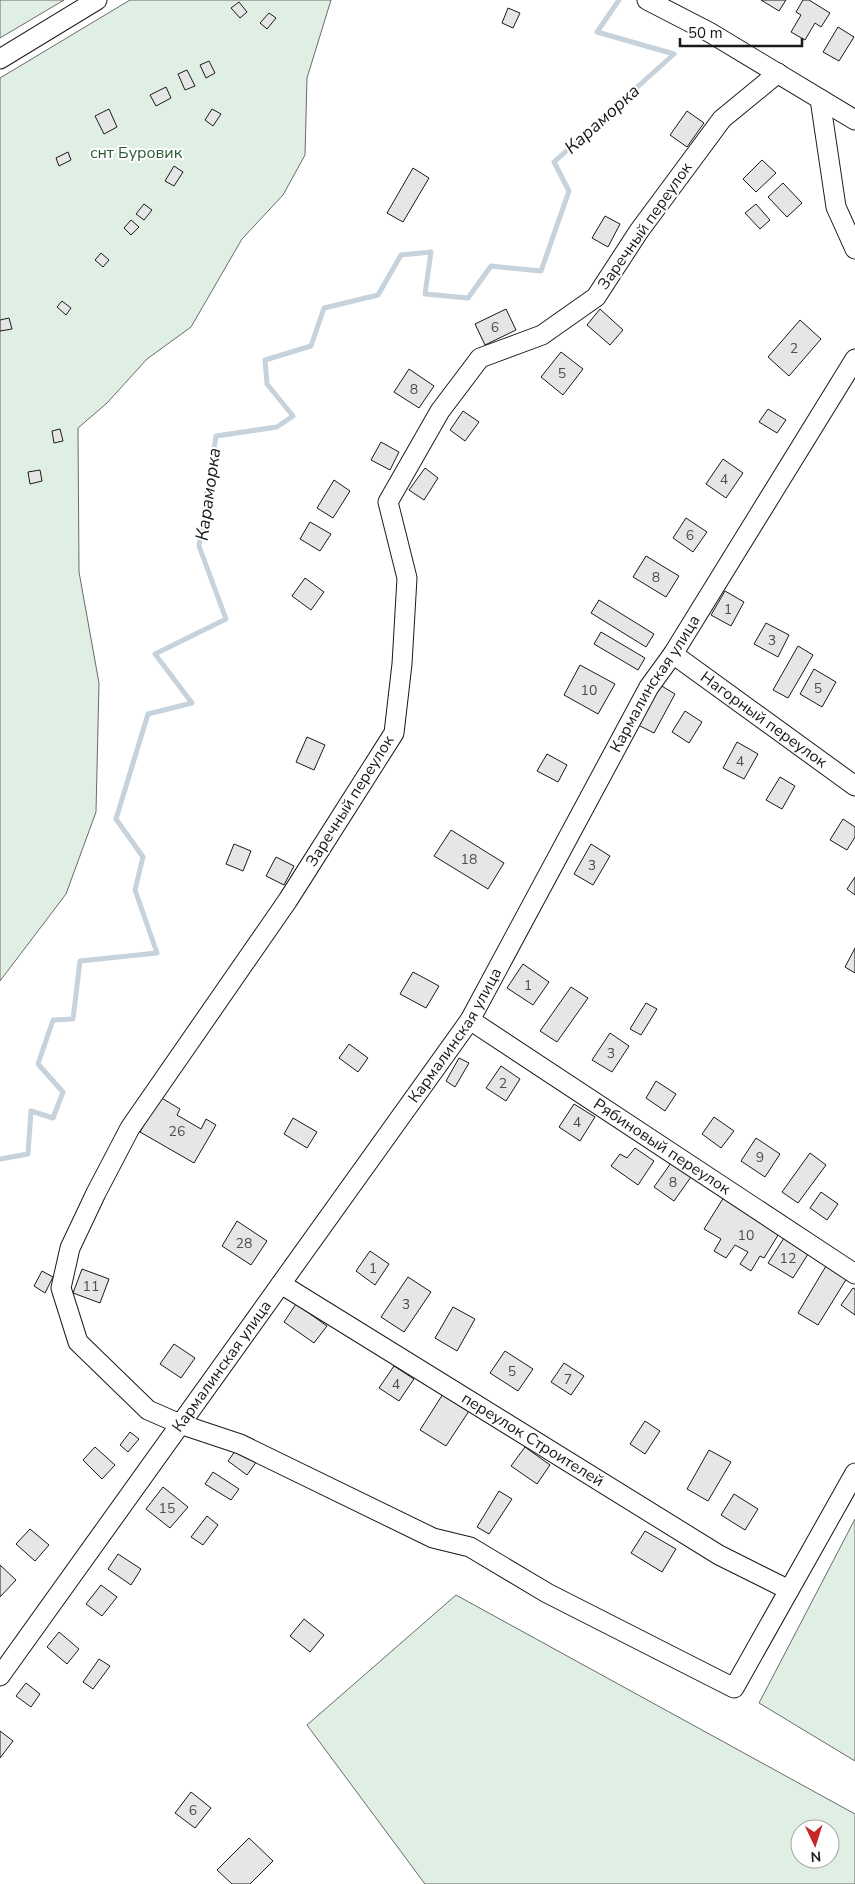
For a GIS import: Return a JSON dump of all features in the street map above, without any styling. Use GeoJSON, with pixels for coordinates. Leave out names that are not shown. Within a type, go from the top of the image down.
{"type":"FeatureCollection","features":[{"type":"Feature","properties":{"kind":"street"},"geometry":{"type":"LineString","coordinates":[[0,59],[97,0]]}},
{"type":"Feature","properties":{"kind":"street"},"geometry":{"type":"LineString","coordinates":[[647,0],[709,32],[855,120]]}},
{"type":"Feature","properties":{"kind":"street","name":"Заречный переулок"},"geometry":{"type":"LineString","coordinates":[[778,73],[722,119],[639,231],[596,297],[542,335],[480,358],[440,410],[388,502],[407,578],[402,664],[394,733],[288,900],[130,1128],[70,1248],[61,1288],[78,1342],[148,1410],[180,1424],[240,1444],[433,1538],[470,1547],[547,1593],[734,1688],[789,1590]]}},
{"type":"Feature","properties":{"kind":"street"},"geometry":{"type":"LineString","coordinates":[[820,99],[836,208],[855,249]]}},
{"type":"Feature","properties":{"kind":"street","name":"Кармалинская улица"},"geometry":{"type":"LineString","coordinates":[[0,1676],[470,1020],[649,687],[672,654],[855,359]]}},
{"type":"Feature","properties":{"kind":"street","name":"Нагорный переулок"},"geometry":{"type":"LineString","coordinates":[[672,654],[855,786]]}},
{"type":"Feature","properties":{"kind":"street","name":"Рябиновый переулок"},"geometry":{"type":"LineString","coordinates":[[470,1020],[855,1274]]}},
{"type":"Feature","properties":{"kind":"street","name":"переулок Строителей"},"geometry":{"type":"LineString","coordinates":[[281,1284],[719,1555],[789,1590]]}},
{"type":"Feature","properties":{"kind":"street"},"geometry":{"type":"LineString","coordinates":[[789,1590],[855,1473]]}},
{"type":"Feature","properties":{"kind":"green space"},"geometry":{"type":"Polygon","coordinates":[[[0,0],[64,0],[0,38],[0,0]]]}},
{"type":"Feature","properties":{"kind":"green space","name":"снт Буровик"},"geometry":{"type":"Polygon","coordinates":[[[130,0],[331,0],[307,78],[305,155],[283,195],[242,239],[191,327],[147,359],[107,403],[78,428],[79,572],[99,683],[96,812],[66,894],[0,981],[0,78],[130,0]]]}},
{"type":"Feature","properties":{"kind":"green space"},"geometry":{"type":"Polygon","coordinates":[[[855,1519],[855,1761],[759,1703],[855,1519]]]}},
{"type":"Feature","properties":{"kind":"green space"},"geometry":{"type":"Polygon","coordinates":[[[456,1595],[855,1814],[855,1884],[425,1884],[307,1725],[456,1595]]]}},
{"type":"Feature","properties":{"kind":"building"},"geometry":{"type":"Polygon","coordinates":[[[761,0],[786,0],[779,11],[761,0]]]}},
{"type":"Feature","properties":{"kind":"building"},"geometry":{"type":"Polygon","coordinates":[[[803,0],[809,0],[830,13],[821,27],[815,23],[805,40],[791,32],[801,15],[796,12],[803,0]]]}},
{"type":"Feature","properties":{"kind":"building"},"geometry":{"type":"Polygon","coordinates":[[[239,2],[247,12],[240,18],[231,8],[239,2]]]}},
{"type":"Feature","properties":{"kind":"building"},"geometry":{"type":"Polygon","coordinates":[[[508,8],[520,13],[513,28],[502,23],[508,8]]]}},
{"type":"Feature","properties":{"kind":"building"},"geometry":{"type":"Polygon","coordinates":[[[269,13],[276,18],[267,29],[260,23],[269,13]]]}},
{"type":"Feature","properties":{"kind":"building"},"geometry":{"type":"Polygon","coordinates":[[[838,27],[854,37],[839,61],[823,52],[838,27]]]}},
{"type":"Feature","properties":{"kind":"building"},"geometry":{"type":"Polygon","coordinates":[[[209,61],[215,73],[206,78],[200,65],[209,61]]]}},
{"type":"Feature","properties":{"kind":"building"},"geometry":{"type":"Polygon","coordinates":[[[187,70],[195,86],[185,90],[178,74],[187,70]]]}},
{"type":"Feature","properties":{"kind":"building"},"geometry":{"type":"Polygon","coordinates":[[[166,87],[171,98],[156,106],[150,95],[166,87]]]}},
{"type":"Feature","properties":{"kind":"building"},"geometry":{"type":"Polygon","coordinates":[[[109,109],[117,127],[104,134],[95,116],[109,109]]]}},
{"type":"Feature","properties":{"kind":"building"},"geometry":{"type":"Polygon","coordinates":[[[212,109],[221,114],[213,126],[205,120],[212,109]]]}},
{"type":"Feature","properties":{"kind":"building"},"geometry":{"type":"Polygon","coordinates":[[[687,111],[704,123],[687,147],[670,135],[687,111]]]}},
{"type":"Feature","properties":{"kind":"building"},"geometry":{"type":"Polygon","coordinates":[[[68,152],[71,160],[59,166],[56,158],[68,152]]]}},
{"type":"Feature","properties":{"kind":"building"},"geometry":{"type":"Polygon","coordinates":[[[762,160],[776,173],[756,192],[743,179],[762,160]]]}},
{"type":"Feature","properties":{"kind":"building"},"geometry":{"type":"Polygon","coordinates":[[[174,166],[183,172],[174,186],[165,181],[174,166]]]}},
{"type":"Feature","properties":{"kind":"building"},"geometry":{"type":"Polygon","coordinates":[[[413,168],[429,178],[403,222],[387,213],[413,168]]]}},
{"type":"Feature","properties":{"kind":"building"},"geometry":{"type":"Polygon","coordinates":[[[783,183],[802,203],[787,217],[768,197],[783,183]]]}},
{"type":"Feature","properties":{"kind":"building"},"geometry":{"type":"Polygon","coordinates":[[[144,204],[152,210],[144,220],[136,214],[144,204]]]}},
{"type":"Feature","properties":{"kind":"building"},"geometry":{"type":"Polygon","coordinates":[[[756,204],[770,220],[760,229],[745,213],[756,204]]]}},
{"type":"Feature","properties":{"kind":"building"},"geometry":{"type":"Polygon","coordinates":[[[605,216],[620,224],[608,247],[592,238],[605,216]]]}},
{"type":"Feature","properties":{"kind":"building"},"geometry":{"type":"Polygon","coordinates":[[[131,220],[139,227],[131,235],[124,228],[131,220]]]}},
{"type":"Feature","properties":{"kind":"building"},"geometry":{"type":"Polygon","coordinates":[[[101,253],[109,260],[103,267],[95,260],[101,253]]]}},
{"type":"Feature","properties":{"kind":"building"},"geometry":{"type":"Polygon","coordinates":[[[62,301],[71,308],[66,315],[57,307],[62,301]]]}},
{"type":"Feature","properties":{"kind":"building"},"geometry":{"type":"Polygon","coordinates":[[[506,309],[516,330],[485,345],[475,324],[506,309]]]}},
{"type":"Feature","properties":{"kind":"building"},"geometry":{"type":"Polygon","coordinates":[[[600,309],[623,330],[610,345],[587,325],[600,309]]]}},
{"type":"Feature","properties":{"kind":"building"},"geometry":{"type":"Polygon","coordinates":[[[9,318],[12,329],[0,331],[0,320],[9,318]]]}},
{"type":"Feature","properties":{"kind":"building"},"geometry":{"type":"Polygon","coordinates":[[[800,320],[821,339],[789,376],[768,357],[800,320]]]}},
{"type":"Feature","properties":{"kind":"building"},"geometry":{"type":"Polygon","coordinates":[[[561,352],[583,369],[563,395],[541,377],[561,352]]]}},
{"type":"Feature","properties":{"kind":"building"},"geometry":{"type":"Polygon","coordinates":[[[409,369],[434,386],[419,408],[394,392],[409,369]]]}},
{"type":"Feature","properties":{"kind":"building"},"geometry":{"type":"Polygon","coordinates":[[[768,409],[786,420],[777,433],[759,422],[768,409]]]}},
{"type":"Feature","properties":{"kind":"building"},"geometry":{"type":"Polygon","coordinates":[[[463,411],[479,422],[465,441],[450,430],[463,411]]]}},
{"type":"Feature","properties":{"kind":"building"},"geometry":{"type":"Polygon","coordinates":[[[60,429],[63,441],[54,443],[52,431],[60,429]]]}},
{"type":"Feature","properties":{"kind":"building"},"geometry":{"type":"Polygon","coordinates":[[[381,442],[399,452],[390,470],[371,460],[381,442]]]}},
{"type":"Feature","properties":{"kind":"building"},"geometry":{"type":"Polygon","coordinates":[[[723,459],[743,473],[726,498],[706,484],[723,459]]]}},
{"type":"Feature","properties":{"kind":"building"},"geometry":{"type":"Polygon","coordinates":[[[425,468],[438,478],[424,500],[409,490],[425,468]]]}},
{"type":"Feature","properties":{"kind":"building"},"geometry":{"type":"Polygon","coordinates":[[[40,470],[42,481],[30,484],[28,472],[40,470]]]}},
{"type":"Feature","properties":{"kind":"building"},"geometry":{"type":"Polygon","coordinates":[[[334,480],[350,491],[333,518],[317,508],[334,480]]]}},
{"type":"Feature","properties":{"kind":"building"},"geometry":{"type":"Polygon","coordinates":[[[686,518],[707,532],[693,552],[673,538],[686,518]]]}},
{"type":"Feature","properties":{"kind":"building"},"geometry":{"type":"Polygon","coordinates":[[[310,522],[331,534],[320,551],[300,539],[310,522]]]}},
{"type":"Feature","properties":{"kind":"building"},"geometry":{"type":"Polygon","coordinates":[[[646,556],[679,576],[666,597],[633,577],[646,556]]]}},
{"type":"Feature","properties":{"kind":"building"},"geometry":{"type":"Polygon","coordinates":[[[305,578],[324,592],[311,610],[292,596],[305,578]]]}},
{"type":"Feature","properties":{"kind":"building"},"geometry":{"type":"Polygon","coordinates":[[[725,591],[744,602],[731,626],[711,615],[725,591]]]}},
{"type":"Feature","properties":{"kind":"building"},"geometry":{"type":"Polygon","coordinates":[[[599,600],[654,634],[646,647],[591,613],[599,600]]]}},
{"type":"Feature","properties":{"kind":"building"},"geometry":{"type":"Polygon","coordinates":[[[766,623],[789,635],[778,657],[754,644],[766,623]]]}},
{"type":"Feature","properties":{"kind":"building"},"geometry":{"type":"Polygon","coordinates":[[[601,632],[645,658],[638,670],[594,644],[601,632]]]}},
{"type":"Feature","properties":{"kind":"building"},"geometry":{"type":"Polygon","coordinates":[[[798,646],[813,655],[788,698],[773,690],[798,646]]]}},
{"type":"Feature","properties":{"kind":"building"},"geometry":{"type":"Polygon","coordinates":[[[580,665],[615,684],[598,714],[564,695],[580,665]]]}},
{"type":"Feature","properties":{"kind":"building"},"geometry":{"type":"Polygon","coordinates":[[[814,669],[836,682],[822,707],[800,694],[814,669]]]}},
{"type":"Feature","properties":{"kind":"building"},"geometry":{"type":"Polygon","coordinates":[[[660,685],[675,694],[654,733],[638,725],[660,685]]]}},
{"type":"Feature","properties":{"kind":"building"},"geometry":{"type":"Polygon","coordinates":[[[685,711],[702,722],[689,743],[672,732],[685,711]]]}},
{"type":"Feature","properties":{"kind":"building"},"geometry":{"type":"Polygon","coordinates":[[[307,737],[325,745],[314,770],[296,762],[307,737]]]}},
{"type":"Feature","properties":{"kind":"building"},"geometry":{"type":"Polygon","coordinates":[[[737,742],[758,754],[744,779],[723,768],[737,742]]]}},
{"type":"Feature","properties":{"kind":"building"},"geometry":{"type":"Polygon","coordinates":[[[547,754],[567,765],[558,782],[537,771],[547,754]]]}},
{"type":"Feature","properties":{"kind":"building"},"geometry":{"type":"Polygon","coordinates":[[[780,777],[795,786],[782,809],[766,800],[780,777]]]}},
{"type":"Feature","properties":{"kind":"building"},"geometry":{"type":"Polygon","coordinates":[[[843,819],[855,827],[855,837],[847,850],[830,840],[843,819]]]}},
{"type":"Feature","properties":{"kind":"building"},"geometry":{"type":"Polygon","coordinates":[[[451,830],[504,863],[488,889],[434,856],[451,830]]]}},
{"type":"Feature","properties":{"kind":"building"},"geometry":{"type":"Polygon","coordinates":[[[234,844],[251,851],[243,871],[226,864],[234,844]]]}},
{"type":"Feature","properties":{"kind":"building"},"geometry":{"type":"Polygon","coordinates":[[[591,844],[610,856],[593,885],[574,874],[591,844]]]}},
{"type":"Feature","properties":{"kind":"building"},"geometry":{"type":"Polygon","coordinates":[[[276,857],[294,866],[284,885],[266,876],[276,857]]]}},
{"type":"Feature","properties":{"kind":"building"},"geometry":{"type":"Polygon","coordinates":[[[855,877],[855,895],[847,889],[855,877]]]}},
{"type":"Feature","properties":{"kind":"building"},"geometry":{"type":"Polygon","coordinates":[[[855,948],[855,973],[845,967],[855,948]]]}},
{"type":"Feature","properties":{"kind":"building"},"geometry":{"type":"Polygon","coordinates":[[[523,964],[549,982],[533,1005],[507,988],[523,964]]]}},
{"type":"Feature","properties":{"kind":"building"},"geometry":{"type":"Polygon","coordinates":[[[413,972],[439,986],[426,1008],[400,994],[413,972]]]}},
{"type":"Feature","properties":{"kind":"building"},"geometry":{"type":"Polygon","coordinates":[[[571,987],[588,998],[557,1042],[540,1031],[571,987]]]}},
{"type":"Feature","properties":{"kind":"building"},"geometry":{"type":"Polygon","coordinates":[[[646,1003],[657,1009],[641,1035],[630,1029],[646,1003]]]}},
{"type":"Feature","properties":{"kind":"building"},"geometry":{"type":"Polygon","coordinates":[[[610,1033],[629,1046],[612,1072],[592,1060],[610,1033]]]}},
{"type":"Feature","properties":{"kind":"building"},"geometry":{"type":"Polygon","coordinates":[[[349,1044],[368,1058],[358,1072],[339,1058],[349,1044]]]}},
{"type":"Feature","properties":{"kind":"building"},"geometry":{"type":"Polygon","coordinates":[[[459,1058],[469,1063],[455,1087],[446,1081],[459,1058]]]}},
{"type":"Feature","properties":{"kind":"building"},"geometry":{"type":"Polygon","coordinates":[[[501,1066],[520,1079],[506,1101],[486,1088],[501,1066]]]}},
{"type":"Feature","properties":{"kind":"building"},"geometry":{"type":"Polygon","coordinates":[[[656,1081],[676,1094],[665,1111],[646,1098],[656,1081]]]}},
{"type":"Feature","properties":{"kind":"building"},"geometry":{"type":"Polygon","coordinates":[[[160,1097],[180,1109],[177,1115],[201,1129],[206,1119],[216,1125],[194,1163],[140,1132],[160,1097]]]}},
{"type":"Feature","properties":{"kind":"building"},"geometry":{"type":"Polygon","coordinates":[[[574,1104],[595,1117],[580,1141],[559,1127],[574,1104]]]}},
{"type":"Feature","properties":{"kind":"building"},"geometry":{"type":"Polygon","coordinates":[[[714,1117],[734,1131],[721,1148],[702,1134],[714,1117]]]}},
{"type":"Feature","properties":{"kind":"building"},"geometry":{"type":"Polygon","coordinates":[[[293,1118],[317,1132],[307,1148],[284,1134],[293,1118]]]}},
{"type":"Feature","properties":{"kind":"building"},"geometry":{"type":"Polygon","coordinates":[[[756,1138],[780,1154],[765,1177],[741,1161],[756,1138]]]}},
{"type":"Feature","properties":{"kind":"building"},"geometry":{"type":"Polygon","coordinates":[[[635,1148],[654,1161],[638,1185],[611,1166],[620,1154],[627,1158],[635,1148]]]}},
{"type":"Feature","properties":{"kind":"building"},"geometry":{"type":"Polygon","coordinates":[[[810,1153],[826,1165],[798,1203],[782,1192],[810,1153]]]}},
{"type":"Feature","properties":{"kind":"building"},"geometry":{"type":"Polygon","coordinates":[[[671,1163],[691,1177],[674,1201],[654,1187],[671,1163]]]}},
{"type":"Feature","properties":{"kind":"building"},"geometry":{"type":"Polygon","coordinates":[[[821,1192],[838,1204],[827,1220],[810,1208],[821,1192]]]}},
{"type":"Feature","properties":{"kind":"building"},"geometry":{"type":"Polygon","coordinates":[[[724,1197],[780,1232],[764,1258],[760,1256],[751,1271],[740,1264],[748,1252],[735,1245],[726,1258],[714,1251],[721,1239],[704,1229],[724,1197]]]}},
{"type":"Feature","properties":{"kind":"building"},"geometry":{"type":"Polygon","coordinates":[[[237,1221],[267,1241],[251,1265],[222,1246],[237,1221]]]}},
{"type":"Feature","properties":{"kind":"building"},"geometry":{"type":"Polygon","coordinates":[[[784,1238],[808,1254],[793,1278],[768,1263],[784,1238]]]}},
{"type":"Feature","properties":{"kind":"building"},"geometry":{"type":"Polygon","coordinates":[[[370,1251],[389,1264],[375,1285],[356,1271],[370,1251]]]}},
{"type":"Feature","properties":{"kind":"building"},"geometry":{"type":"Polygon","coordinates":[[[826,1266],[847,1278],[818,1325],[798,1313],[826,1266]]]}},
{"type":"Feature","properties":{"kind":"building"},"geometry":{"type":"Polygon","coordinates":[[[82,1269],[109,1279],[100,1303],[73,1293],[82,1269]]]}},
{"type":"Feature","properties":{"kind":"building"},"geometry":{"type":"Polygon","coordinates":[[[42,1271],[53,1277],[45,1293],[34,1286],[42,1271]]]}},
{"type":"Feature","properties":{"kind":"building"},"geometry":{"type":"Polygon","coordinates":[[[408,1277],[431,1292],[404,1332],[381,1317],[408,1277]]]}},
{"type":"Feature","properties":{"kind":"building"},"geometry":{"type":"Polygon","coordinates":[[[853,1288],[855,1289],[855,1315],[841,1305],[853,1288]]]}},
{"type":"Feature","properties":{"kind":"building"},"geometry":{"type":"Polygon","coordinates":[[[296,1304],[327,1326],[314,1343],[284,1322],[296,1304]]]}},
{"type":"Feature","properties":{"kind":"building"},"geometry":{"type":"Polygon","coordinates":[[[453,1307],[475,1319],[457,1351],[435,1338],[453,1307]]]}},
{"type":"Feature","properties":{"kind":"building"},"geometry":{"type":"Polygon","coordinates":[[[174,1344],[195,1358],[181,1378],[160,1364],[174,1344]]]}},
{"type":"Feature","properties":{"kind":"building"},"geometry":{"type":"Polygon","coordinates":[[[505,1351],[533,1369],[518,1391],[490,1373],[505,1351]]]}},
{"type":"Feature","properties":{"kind":"building"},"geometry":{"type":"Polygon","coordinates":[[[564,1363],[584,1376],[571,1395],[551,1382],[564,1363]]]}},
{"type":"Feature","properties":{"kind":"building"},"geometry":{"type":"Polygon","coordinates":[[[394,1366],[414,1379],[399,1401],[379,1388],[394,1366]]]}},
{"type":"Feature","properties":{"kind":"building"},"geometry":{"type":"Polygon","coordinates":[[[443,1394],[469,1411],[446,1446],[420,1430],[443,1394]]]}},
{"type":"Feature","properties":{"kind":"building"},"geometry":{"type":"Polygon","coordinates":[[[645,1421],[660,1431],[645,1454],[630,1444],[645,1421]]]}},
{"type":"Feature","properties":{"kind":"building"},"geometry":{"type":"Polygon","coordinates":[[[130,1432],[139,1439],[128,1452],[120,1445],[130,1432]]]}},
{"type":"Feature","properties":{"kind":"building"},"geometry":{"type":"Polygon","coordinates":[[[95,1447],[115,1465],[102,1479],[83,1460],[95,1447]]]}},
{"type":"Feature","properties":{"kind":"building"},"geometry":{"type":"Polygon","coordinates":[[[238,1447],[257,1461],[247,1475],[228,1461],[238,1447]]]}},
{"type":"Feature","properties":{"kind":"building"},"geometry":{"type":"Polygon","coordinates":[[[525,1447],[550,1465],[537,1484],[511,1466],[525,1447]]]}},
{"type":"Feature","properties":{"kind":"building"},"geometry":{"type":"Polygon","coordinates":[[[709,1450],[731,1462],[708,1501],[687,1489],[709,1450]]]}},
{"type":"Feature","properties":{"kind":"building"},"geometry":{"type":"Polygon","coordinates":[[[213,1472],[239,1489],[231,1500],[205,1484],[213,1472]]]}},
{"type":"Feature","properties":{"kind":"building"},"geometry":{"type":"Polygon","coordinates":[[[163,1487],[188,1507],[170,1528],[146,1509],[163,1487]]]}},
{"type":"Feature","properties":{"kind":"building"},"geometry":{"type":"Polygon","coordinates":[[[499,1491],[512,1499],[489,1534],[477,1527],[499,1491]]]}},
{"type":"Feature","properties":{"kind":"building"},"geometry":{"type":"Polygon","coordinates":[[[734,1494],[758,1509],[745,1530],[721,1515],[734,1494]]]}},
{"type":"Feature","properties":{"kind":"building"},"geometry":{"type":"Polygon","coordinates":[[[207,1516],[218,1525],[203,1545],[191,1537],[207,1516]]]}},
{"type":"Feature","properties":{"kind":"building"},"geometry":{"type":"Polygon","coordinates":[[[30,1529],[49,1545],[35,1561],[16,1544],[30,1529]]]}},
{"type":"Feature","properties":{"kind":"building"},"geometry":{"type":"Polygon","coordinates":[[[645,1531],[676,1549],[662,1572],[631,1553],[645,1531]]]}},
{"type":"Feature","properties":{"kind":"building"},"geometry":{"type":"Polygon","coordinates":[[[118,1554],[141,1569],[131,1585],[108,1569],[118,1554]]]}},
{"type":"Feature","properties":{"kind":"building"},"geometry":{"type":"Polygon","coordinates":[[[0,1565],[16,1580],[0,1597],[0,1565]]]}},
{"type":"Feature","properties":{"kind":"building"},"geometry":{"type":"Polygon","coordinates":[[[101,1585],[117,1597],[102,1616],[86,1604],[101,1585]]]}},
{"type":"Feature","properties":{"kind":"building"},"geometry":{"type":"Polygon","coordinates":[[[304,1619],[324,1635],[310,1652],[290,1636],[304,1619]]]}},
{"type":"Feature","properties":{"kind":"building"},"geometry":{"type":"Polygon","coordinates":[[[59,1632],[79,1649],[67,1664],[47,1647],[59,1632]]]}},
{"type":"Feature","properties":{"kind":"building"},"geometry":{"type":"Polygon","coordinates":[[[99,1659],[110,1666],[93,1689],[83,1682],[99,1659]]]}},
{"type":"Feature","properties":{"kind":"building"},"geometry":{"type":"Polygon","coordinates":[[[26,1683],[40,1694],[31,1707],[16,1696],[26,1683]]]}},
{"type":"Feature","properties":{"kind":"building"},"geometry":{"type":"Polygon","coordinates":[[[0,1731],[13,1741],[0,1758],[0,1731]]]}},
{"type":"Feature","properties":{"kind":"building"},"geometry":{"type":"Polygon","coordinates":[[[191,1792],[211,1808],[195,1828],[175,1813],[191,1792]]]}},
{"type":"Feature","properties":{"kind":"building"},"geometry":{"type":"Polygon","coordinates":[[[249,1838],[273,1861],[250,1884],[232,1884],[217,1870],[249,1838]]]}},
{"type":"Feature","properties":{"kind":"waterway","name":"Караморка"},"geometry":{"type":"LineString","coordinates":[[0,1159],[28,1154],[31,1111],[53,1118],[63,1092],[38,1064],[53,1020],[73,1019],[80,961],[157,953],[135,890],[143,857],[116,819],[148,714],[192,703],[155,654],[226,619],[199,546],[216,436],[277,427],[293,416],[267,384],[265,360],[311,346],[324,308],[378,295],[401,255],[431,252],[425,294],[468,298],[491,266],[541,271],[569,191],[554,162],[674,54],[597,32],[619,0]]}}]}
